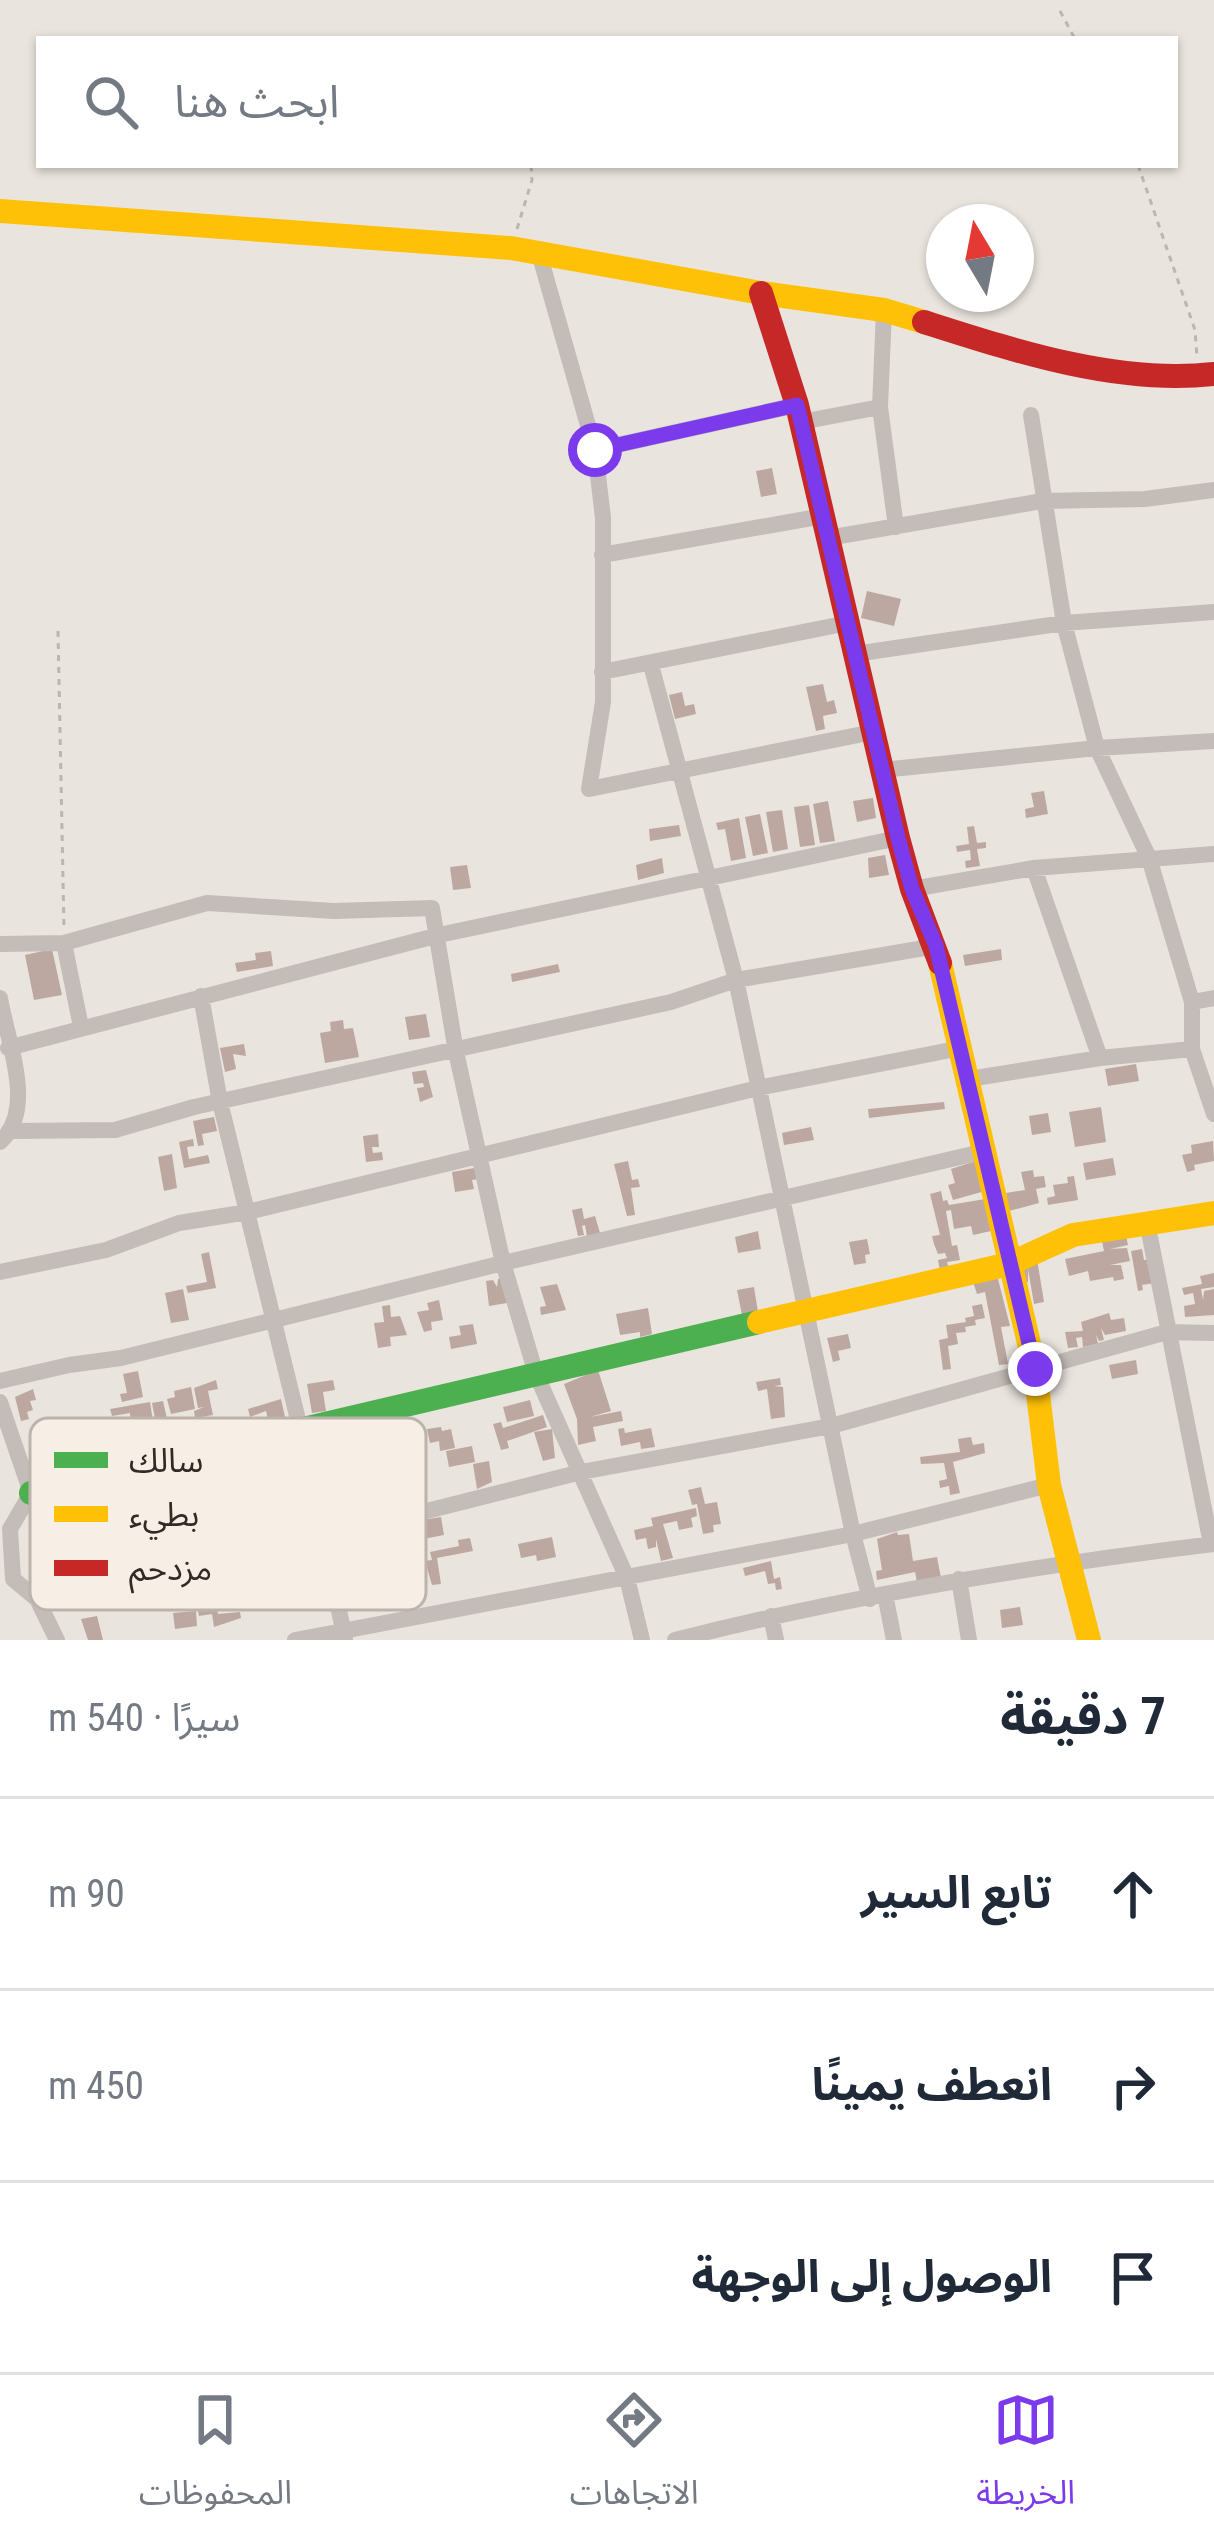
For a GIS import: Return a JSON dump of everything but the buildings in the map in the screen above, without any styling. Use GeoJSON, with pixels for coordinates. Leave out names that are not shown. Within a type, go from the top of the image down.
{"type":"FeatureCollection","features":[{"type":"Feature","properties":{"kind":"street"},"geometry":{"type":"LineString","coordinates":[[0,212],[511,248],[884,310],[1018,352],[1170,379],[1206,375]]}},
{"type":"Feature","properties":{"kind":"street"},"geometry":{"type":"LineString","coordinates":[[539,253],[595,450],[603,518],[603,701],[589,789],[873,732]]}},
{"type":"Feature","properties":{"kind":"street"},"geometry":{"type":"LineString","coordinates":[[760,293],[799,413],[898,838],[912,889],[936,946],[969,1079],[1035,1369],[1049,1485],[1089,1640]]}},
{"type":"Feature","properties":{"kind":"street"},"geometry":{"type":"LineString","coordinates":[[884,310],[880,407],[896,527]]}},
{"type":"Feature","properties":{"kind":"street"},"geometry":{"type":"LineString","coordinates":[[595,450],[799,413],[880,407]]}},
{"type":"Feature","properties":{"kind":"street"},"geometry":{"type":"LineString","coordinates":[[1031,415],[1064,623],[1097,748],[1150,858],[1192,1002],[1192,1049],[1214,1114]]}},
{"type":"Feature","properties":{"kind":"street"},"geometry":{"type":"LineString","coordinates":[[602,555],[825,527],[896,527],[1042,501],[1145,499],[1214,490]]}},
{"type":"Feature","properties":{"kind":"street"},"geometry":{"type":"LineString","coordinates":[[855,654],[1064,623],[1214,612]]}},
{"type":"Feature","properties":{"kind":"street"},"geometry":{"type":"LineString","coordinates":[[602,672],[848,623]]}},
{"type":"Feature","properties":{"kind":"street"},"geometry":{"type":"LineString","coordinates":[[651,665],[736,980],[853,1534],[894,1640]]}},
{"type":"Feature","properties":{"kind":"street"},"geometry":{"type":"LineString","coordinates":[[882,770],[1214,741]]}},
{"type":"Feature","properties":{"kind":"street"},"geometry":{"type":"LineString","coordinates":[[8,1048],[440,935],[898,838]]}},
{"type":"Feature","properties":{"kind":"street"},"geometry":{"type":"LineString","coordinates":[[912,889],[1034,868],[1214,854]]}},
{"type":"Feature","properties":{"kind":"street"},"geometry":{"type":"LineString","coordinates":[[1034,868],[1100,1058]]}},
{"type":"Feature","properties":{"kind":"street"},"geometry":{"type":"LineString","coordinates":[[0,944],[64,943],[207,903],[334,911],[432,908],[456,1052],[503,1263],[536,1374],[627,1578],[641,1640]]}},
{"type":"Feature","properties":{"kind":"street"},"geometry":{"type":"LineString","coordinates":[[64,943],[81,1027]]}},
{"type":"Feature","properties":{"kind":"street"},"geometry":{"type":"LineString","coordinates":[[0,998],[22,1094],[6,1137],[116,1130],[220,1102],[670,1002],[736,980],[936,946]]}},
{"type":"Feature","properties":{"kind":"street"},"geometry":{"type":"LineString","coordinates":[[201,996],[220,1102],[298,1418]]}},
{"type":"Feature","properties":{"kind":"street"},"geometry":{"type":"LineString","coordinates":[[1192,1002],[1214,998]]}},
{"type":"Feature","properties":{"kind":"street"},"geometry":{"type":"LineString","coordinates":[[0,1272],[106,1250],[179,1223],[248,1212],[758,1088],[961,1048]]}},
{"type":"Feature","properties":{"kind":"street"},"geometry":{"type":"LineString","coordinates":[[969,1079],[1192,1049]]}},
{"type":"Feature","properties":{"kind":"street"},"geometry":{"type":"LineString","coordinates":[[0,1381],[69,1364],[121,1358],[986,1151]]}},
{"type":"Feature","properties":{"kind":"street"},"geometry":{"type":"LineString","coordinates":[[358,1418],[1009,1264],[1073,1235],[1214,1213]]}},
{"type":"Feature","properties":{"kind":"street"},"geometry":{"type":"LineString","coordinates":[[675,1640],[959,1579],[1212,1544],[1147,1222]]}},
{"type":"Feature","properties":{"kind":"street"},"geometry":{"type":"LineString","coordinates":[[426,1511],[581,1472],[831,1426],[1167,1332],[1214,1333]]}},
{"type":"Feature","properties":{"kind":"street"},"geometry":{"type":"LineString","coordinates":[[0,1402],[30,1490]]}},
{"type":"Feature","properties":{"kind":"street"},"geometry":{"type":"LineString","coordinates":[[295,1640],[345,1635],[853,1534],[1049,1485]]}},
{"type":"Feature","properties":{"kind":"street"},"geometry":{"type":"LineString","coordinates":[[30,1495],[10,1528],[13,1579],[30,1593]]}},
{"type":"Feature","properties":{"kind":"street"},"geometry":{"type":"LineString","coordinates":[[959,1579],[969,1640]]}},
{"type":"Feature","properties":{"kind":"street"},"geometry":{"type":"LineString","coordinates":[[43,1610],[58,1640]]}},
{"type":"Feature","properties":{"kind":"street"},"geometry":{"type":"LineString","coordinates":[[771,1616],[776,1640]]}},
{"type":"Feature","properties":{"kind":"path"},"geometry":{"type":"LineString","coordinates":[[1060,11],[1074,36]]}},
{"type":"Feature","properties":{"kind":"path"},"geometry":{"type":"LineString","coordinates":[[511,248],[532,180],[531,168]]}},
{"type":"Feature","properties":{"kind":"path"},"geometry":{"type":"LineString","coordinates":[[1139,168],[1206,375]]}},
{"type":"Feature","properties":{"kind":"path"},"geometry":{"type":"LineString","coordinates":[[58,631],[64,943]]}},
{"type":"Feature","properties":{"kind":"traffic: fast"},"geometry":{"type":"LineString","coordinates":[[350,1418],[759,1322]]}},
{"type":"Feature","properties":{"kind":"traffic: slow"},"geometry":{"type":"LineString","coordinates":[[0,211],[511,248],[884,310],[924,322]]}},
{"type":"Feature","properties":{"kind":"traffic: slow"},"geometry":{"type":"LineString","coordinates":[[940,963],[1035,1369],[1049,1485],[1089,1640]]}},
{"type":"Feature","properties":{"kind":"traffic: slow"},"geometry":{"type":"LineString","coordinates":[[759,1322],[1009,1264],[1073,1235],[1214,1213]]}},
{"type":"Feature","properties":{"kind":"traffic: jam"},"geometry":{"type":"LineString","coordinates":[[761,293],[797,405],[898,838],[940,963]]}},
{"type":"Feature","properties":{"kind":"traffic: jam"},"geometry":{"type":"LineString","coordinates":[[924,322],[1030,354],[1104,370],[1141,375],[1214,374]]}},
{"type":"Feature","properties":{"kind":"route"},"geometry":{"type":"LineString","coordinates":[[595,450],[797,405],[898,838],[912,889],[936,946],[1035,1369]]}}]}
